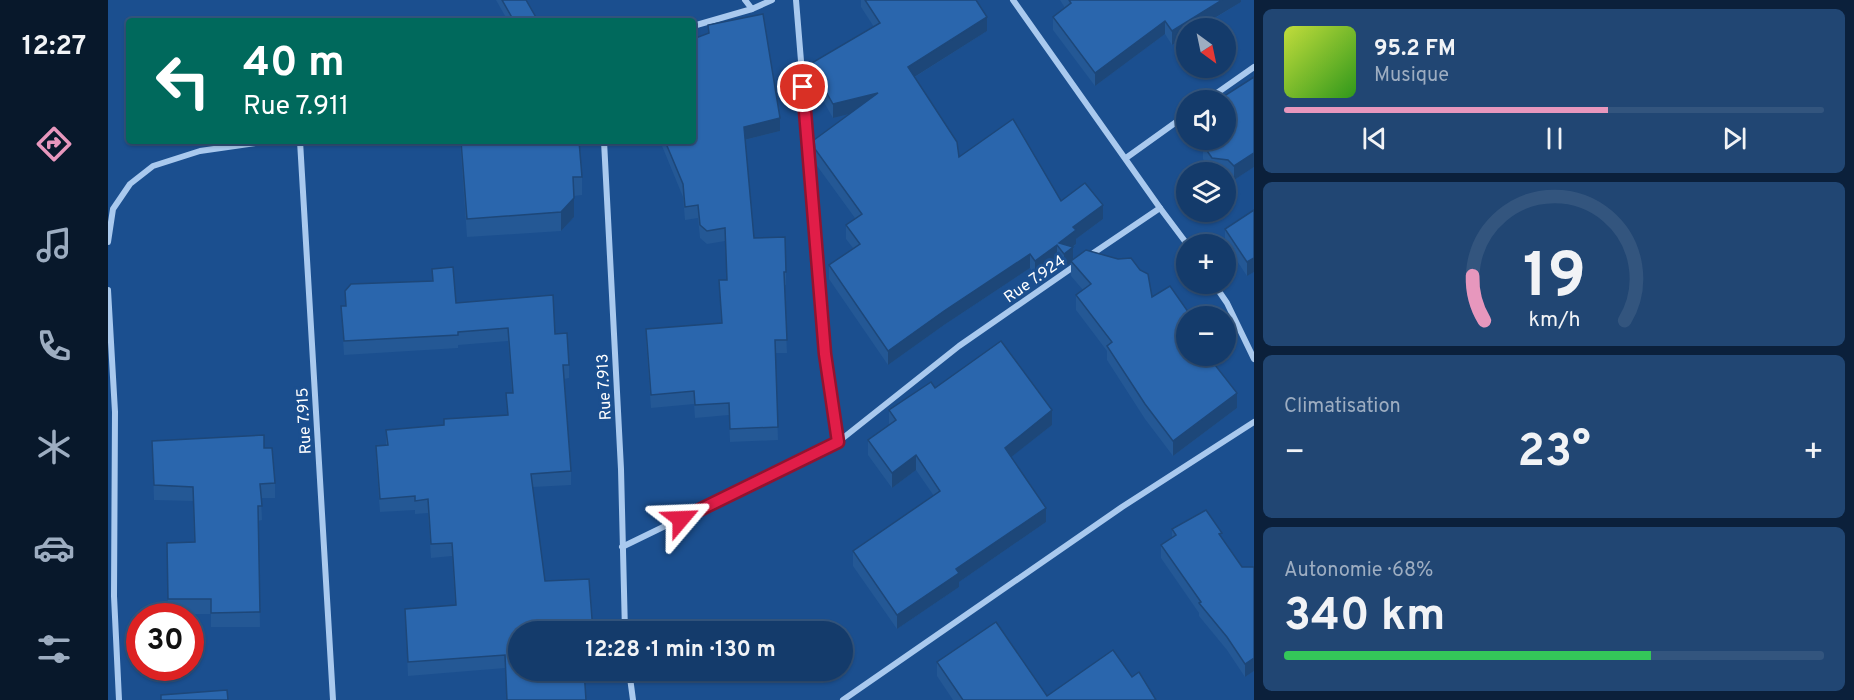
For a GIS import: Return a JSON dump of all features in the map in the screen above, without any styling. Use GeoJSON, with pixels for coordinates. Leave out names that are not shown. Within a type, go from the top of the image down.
{"type":"FeatureCollection","features":[{"type":"Feature","properties":{"kind":"street"},"geometry":{"type":"LineString","coordinates":[[745,0],[752,9]]}},
{"type":"Feature","properties":{"kind":"street"},"geometry":{"type":"LineString","coordinates":[[696,25],[752,9],[772,0]]}},
{"type":"Feature","properties":{"kind":"street"},"geometry":{"type":"LineString","coordinates":[[796,0],[825,354],[838,442]]}},
{"type":"Feature","properties":{"kind":"street"},"geometry":{"type":"LineString","coordinates":[[1013,0],[1180,234]]}},
{"type":"Feature","properties":{"kind":"street"},"geometry":{"type":"LineString","coordinates":[[1221,90],[1254,67]]}},
{"type":"Feature","properties":{"kind":"street"},"geometry":{"type":"LineString","coordinates":[[1126,158],[1176,122]]}},
{"type":"Feature","properties":{"kind":"street"},"geometry":{"type":"LineString","coordinates":[[108,242],[113,209],[130,184],[153,166],[200,151],[249,144]]}},
{"type":"Feature","properties":{"kind":"street","name":"Rue 7.915"},"geometry":{"type":"LineString","coordinates":[[300,144],[333,700]]}},
{"type":"Feature","properties":{"kind":"street","name":"Rue 7.913"},"geometry":{"type":"LineString","coordinates":[[604,144],[621,469],[625,621]]}},
{"type":"Feature","properties":{"kind":"street","name":"Rue 7.924"},"geometry":{"type":"LineString","coordinates":[[622,547],[838,442],[959,346],[1160,207]]}},
{"type":"Feature","properties":{"kind":"street"},"geometry":{"type":"LineString","coordinates":[[108,290],[115,412],[114,596],[119,700]]}},
{"type":"Feature","properties":{"kind":"street"},"geometry":{"type":"LineString","coordinates":[[1221,294],[1254,359]]}},
{"type":"Feature","properties":{"kind":"street"},"geometry":{"type":"LineString","coordinates":[[843,700],[1122,507],[1254,422]]}},
{"type":"Feature","properties":{"kind":"street"},"geometry":{"type":"LineString","coordinates":[[630,681],[633,700]]}},
{"type":"Feature","properties":{"kind":"building"},"geometry":{"type":"Polygon","coordinates":[[[502,0],[526,0],[536,18],[512,18],[502,0]]]}},
{"type":"Feature","properties":{"kind":"building"},"geometry":{"type":"Polygon","coordinates":[[[865,0],[976,0],[987,17],[908,67],[957,142],[959,157],[1013,119],[1061,201],[1085,183],[1103,205],[1073,227],[1076,230],[1059,243],[1073,247],[1064,254],[1057,245],[1035,261],[1030,254],[888,351],[829,265],[860,244],[846,225],[862,214],[815,149],[814,140],[878,93],[833,104],[810,64],[880,23],[865,0]]]}},
{"type":"Feature","properties":{"kind":"building"},"geometry":{"type":"Polygon","coordinates":[[[1069,0],[1222,0],[1193,18],[1176,18],[1176,29],[1172,31],[1165,21],[1095,73],[1053,17],[1071,3],[1069,0]]]}},
{"type":"Feature","properties":{"kind":"building"},"geometry":{"type":"Polygon","coordinates":[[[763,14],[780,118],[744,127],[754,238],[785,237],[787,340],[775,340],[778,427],[730,429],[729,403],[695,405],[694,391],[651,395],[646,329],[722,323],[719,280],[727,280],[725,228],[707,231],[700,225],[698,205],[685,207],[683,184],[666,144],[696,144],[696,38],[709,33],[708,25],[763,14]]]}},
{"type":"Feature","properties":{"kind":"building"},"geometry":{"type":"Polygon","coordinates":[[[1254,77],[1254,153],[1236,165],[1236,162],[1212,158],[1206,150],[1236,150],[1236,90],[1234,90],[1254,77]]]}},
{"type":"Feature","properties":{"kind":"building"},"geometry":{"type":"Polygon","coordinates":[[[461,144],[579,144],[582,177],[573,177],[574,198],[561,212],[467,219],[461,144]]]}},
{"type":"Feature","properties":{"kind":"building"},"geometry":{"type":"Polygon","coordinates":[[[1254,210],[1254,258],[1247,262],[1236,246],[1236,234],[1228,234],[1225,229],[1254,210]]]}},
{"type":"Feature","properties":{"kind":"building"},"geometry":{"type":"Polygon","coordinates":[[[1086,250],[1118,259],[1131,258],[1140,270],[1148,274],[1152,297],[1170,286],[1184,306],[1176,306],[1176,366],[1216,366],[1237,393],[1173,441],[1145,404],[1107,346],[1112,342],[1076,295],[1091,284],[1071,261],[1086,250]]]}},
{"type":"Feature","properties":{"kind":"building"},"geometry":{"type":"Polygon","coordinates":[[[453,267],[456,303],[553,295],[555,334],[567,333],[569,365],[563,365],[571,471],[531,474],[545,581],[589,579],[592,621],[508,621],[508,681],[585,681],[586,700],[507,700],[505,655],[408,662],[405,609],[456,605],[452,543],[431,544],[428,499],[415,501],[415,496],[380,499],[376,446],[388,445],[386,430],[444,425],[444,419],[508,415],[506,393],[513,393],[508,328],[458,332],[458,335],[344,341],[341,306],[346,306],[345,291],[351,284],[433,281],[432,269],[453,267]]]}},
{"type":"Feature","properties":{"kind":"building"},"geometry":{"type":"Polygon","coordinates":[[[1001,341],[1052,410],[1005,448],[1046,508],[956,569],[959,573],[897,615],[853,551],[940,491],[916,455],[892,473],[868,440],[896,420],[889,410],[931,382],[935,388],[1001,341]]]}},
{"type":"Feature","properties":{"kind":"building"},"geometry":{"type":"Polygon","coordinates":[[[264,435],[264,448],[272,448],[275,483],[260,484],[262,506],[258,506],[260,612],[211,613],[211,599],[168,599],[167,543],[195,542],[193,487],[154,485],[152,441],[264,435]]]}},
{"type":"Feature","properties":{"kind":"building"},"geometry":{"type":"Polygon","coordinates":[[[1206,510],[1222,533],[1219,534],[1242,567],[1254,567],[1254,658],[1245,664],[1227,637],[1199,603],[1201,602],[1161,545],[1176,535],[1172,529],[1206,510]]]}},
{"type":"Feature","properties":{"kind":"building"},"geometry":{"type":"Polygon","coordinates":[[[996,622],[1047,696],[1113,650],[1132,677],[1139,672],[1156,700],[963,700],[937,662],[996,622]]]}},
{"type":"Feature","properties":{"kind":"building"},"geometry":{"type":"Polygon","coordinates":[[[227,690],[228,700],[161,700],[161,695],[227,690]]]}},
{"type":"Feature","properties":{"kind":"route"},"geometry":{"type":"LineString","coordinates":[[681,519],[838,442],[825,354],[803,87]]}}]}
